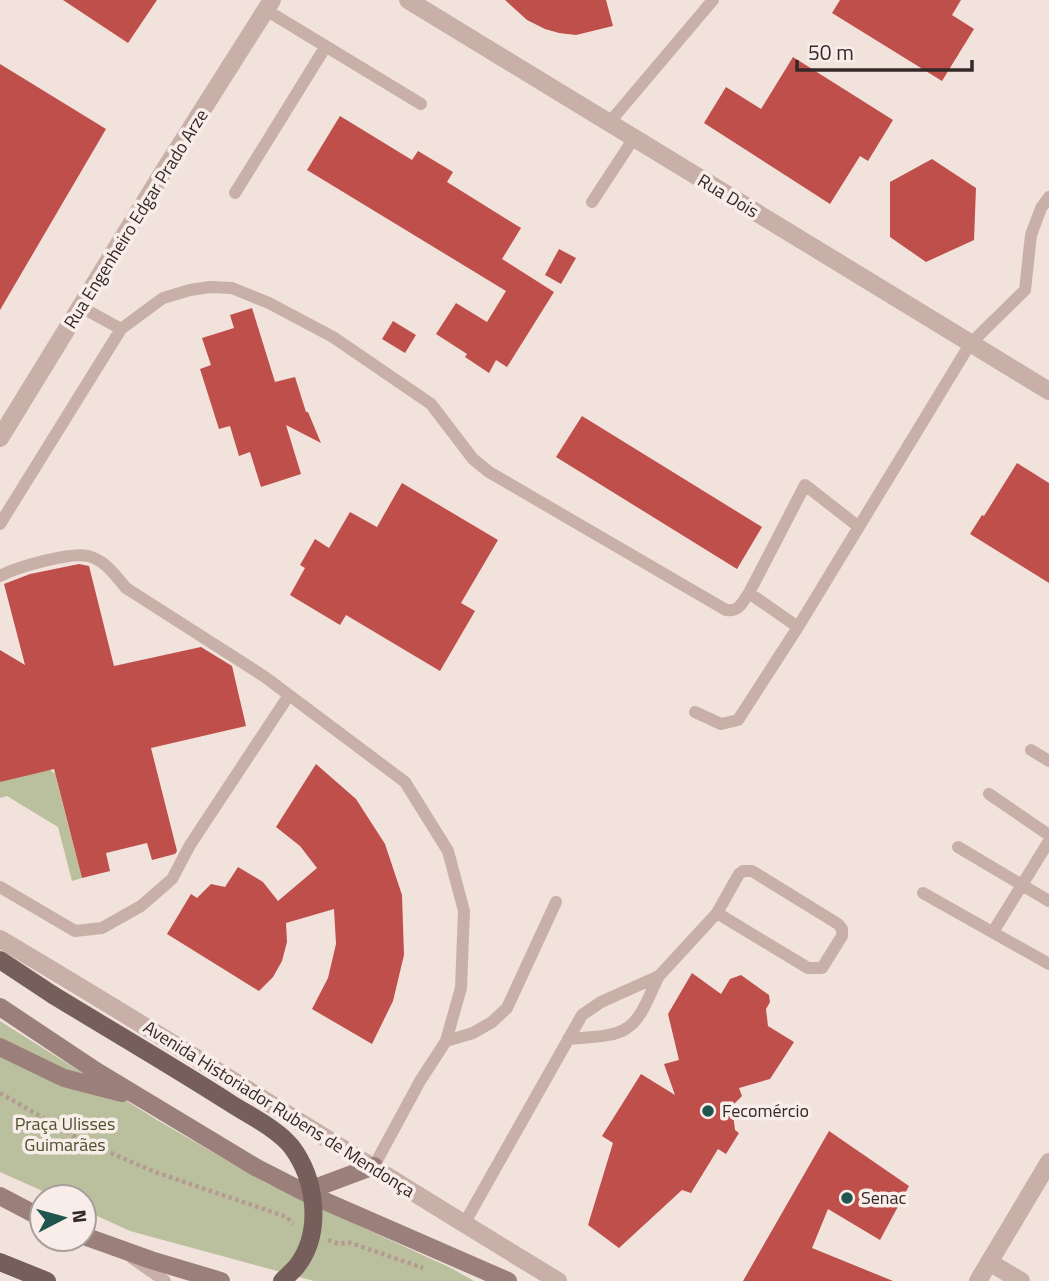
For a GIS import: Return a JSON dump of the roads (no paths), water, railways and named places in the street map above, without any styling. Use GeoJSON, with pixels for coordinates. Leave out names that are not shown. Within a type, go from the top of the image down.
{"type":"FeatureCollection","features":[{"type":"Feature","properties":{"kind":"main road"},"geometry":{"type":"LineString","coordinates":[[0,960],[270,1128],[290,1145],[305,1170],[312,1193],[314,1217],[308,1246],[298,1266],[282,1281]]}},
{"type":"Feature","properties":{"kind":"main road"},"geometry":{"type":"LineString","coordinates":[[0,967],[53,995]]}},
{"type":"Feature","properties":{"kind":"main road"},"geometry":{"type":"LineString","coordinates":[[0,1007],[96,1071],[257,1168],[304,1192],[508,1281]]}},
{"type":"Feature","properties":{"kind":"main road"},"geometry":{"type":"LineString","coordinates":[[0,1047],[64,1079],[139,1097]]}},
{"type":"Feature","properties":{"kind":"main road"},"geometry":{"type":"LineString","coordinates":[[304,1192],[374,1166]]}},
{"type":"Feature","properties":{"kind":"main road"},"geometry":{"type":"LineString","coordinates":[[0,1196],[28,1211]]}},
{"type":"Feature","properties":{"kind":"main road"},"geometry":{"type":"LineString","coordinates":[[98,1241],[221,1281]]}},
{"type":"Feature","properties":{"kind":"main road"},"geometry":{"type":"LineString","coordinates":[[0,1262],[47,1281]]}},
{"type":"Feature","properties":{"kind":"street","name":"Rua Dois"},"geometry":{"type":"LineString","coordinates":[[408,0],[1049,391]]}},
{"type":"Feature","properties":{"kind":"street","name":"Rua Engenheiro Edgar Prado Arze"},"geometry":{"type":"LineString","coordinates":[[0,438],[164,169],[269,5]]}},
{"type":"Feature","properties":{"kind":"street","name":"Avenida Historiador Rubens de Mendonça"},"geometry":{"type":"LineString","coordinates":[[0,939],[135,1019],[558,1281]]}},
{"type":"Feature","properties":{"kind":"street"},"geometry":{"type":"LineString","coordinates":[[978,1281],[1049,1162]]}},
{"type":"Feature","properties":{"kind":"street"},"geometry":{"type":"LineString","coordinates":[[989,1262],[1021,1281]]}},
{"type":"Feature","properties":{"kind":"lane"},"geometry":{"type":"LineString","coordinates":[[609,123],[713,0]]}},
{"type":"Feature","properties":{"kind":"lane"},"geometry":{"type":"LineString","coordinates":[[269,5],[326,46],[421,104]]}},
{"type":"Feature","properties":{"kind":"lane"},"geometry":{"type":"LineString","coordinates":[[235,193],[326,46]]}},
{"type":"Feature","properties":{"kind":"lane"},"geometry":{"type":"LineString","coordinates":[[592,202],[634,138]]}},
{"type":"Feature","properties":{"kind":"lane"},"geometry":{"type":"LineString","coordinates":[[695,712],[721,724],[738,720],[798,627],[970,344],[1025,290],[1031,235],[1041,208],[1049,197]]}},
{"type":"Feature","properties":{"kind":"lane"},"geometry":{"type":"LineString","coordinates":[[0,524],[121,329],[163,298],[210,287],[232,288],[269,303],[333,337],[431,404],[473,459],[489,472],[726,610],[733,611],[740,607],[749,593],[805,485],[859,527]]}},
{"type":"Feature","properties":{"kind":"lane"},"geometry":{"type":"LineString","coordinates":[[81,307],[121,329]]}},
{"type":"Feature","properties":{"kind":"lane"},"geometry":{"type":"LineString","coordinates":[[0,576],[9,571],[52,560],[89,556],[109,567],[126,588],[265,677],[405,782],[448,851],[464,911],[461,988],[446,1041],[420,1081],[374,1166]]}},
{"type":"Feature","properties":{"kind":"lane"},"geometry":{"type":"LineString","coordinates":[[749,593],[798,627]]}},
{"type":"Feature","properties":{"kind":"lane"},"geometry":{"type":"LineString","coordinates":[[0,887],[75,931],[102,928],[141,906],[172,879],[190,845],[289,695]]}},
{"type":"Feature","properties":{"kind":"lane"},"geometry":{"type":"LineString","coordinates":[[1031,750],[1049,761]]}},
{"type":"Feature","properties":{"kind":"lane"},"geometry":{"type":"LineString","coordinates":[[989,794],[1049,835]]}},
{"type":"Feature","properties":{"kind":"lane"},"geometry":{"type":"LineString","coordinates":[[993,932],[1049,841]]}},
{"type":"Feature","properties":{"kind":"lane"},"geometry":{"type":"LineString","coordinates":[[957,846],[1049,901]]}},
{"type":"Feature","properties":{"kind":"lane"},"geometry":{"type":"LineString","coordinates":[[568,1039],[615,1033],[627,1028],[637,1018],[659,976],[717,914],[743,871],[752,871],[838,924],[842,929],[842,936],[822,968],[808,968],[717,914]]}},
{"type":"Feature","properties":{"kind":"lane"},"geometry":{"type":"LineString","coordinates":[[922,893],[1049,964]]}},
{"type":"Feature","properties":{"kind":"lane"},"geometry":{"type":"LineString","coordinates":[[446,1041],[473,1033],[492,1022],[507,1008],[556,902]]}},
{"type":"Feature","properties":{"kind":"lane"},"geometry":{"type":"LineString","coordinates":[[464,1224],[582,1015],[618,994],[659,976]]}},
{"type":"Feature","properties":{"kind":"lane"},"geometry":{"type":"LineString","coordinates":[[121,1250],[165,1281]]}},
{"type":"Feature","properties":{"kind":"place","name":"Fecomércio"},"geometry":{"type":"Point","coordinates":[708,1111]}},
{"type":"Feature","properties":{"kind":"place","name":"Senac"},"geometry":{"type":"Point","coordinates":[847,1198]}},
{"type":"Feature","properties":{"kind":"park label","name":"Praça Ulisses Guimarães"},"geometry":{"type":"Point","coordinates":[65,1134]}}]}
